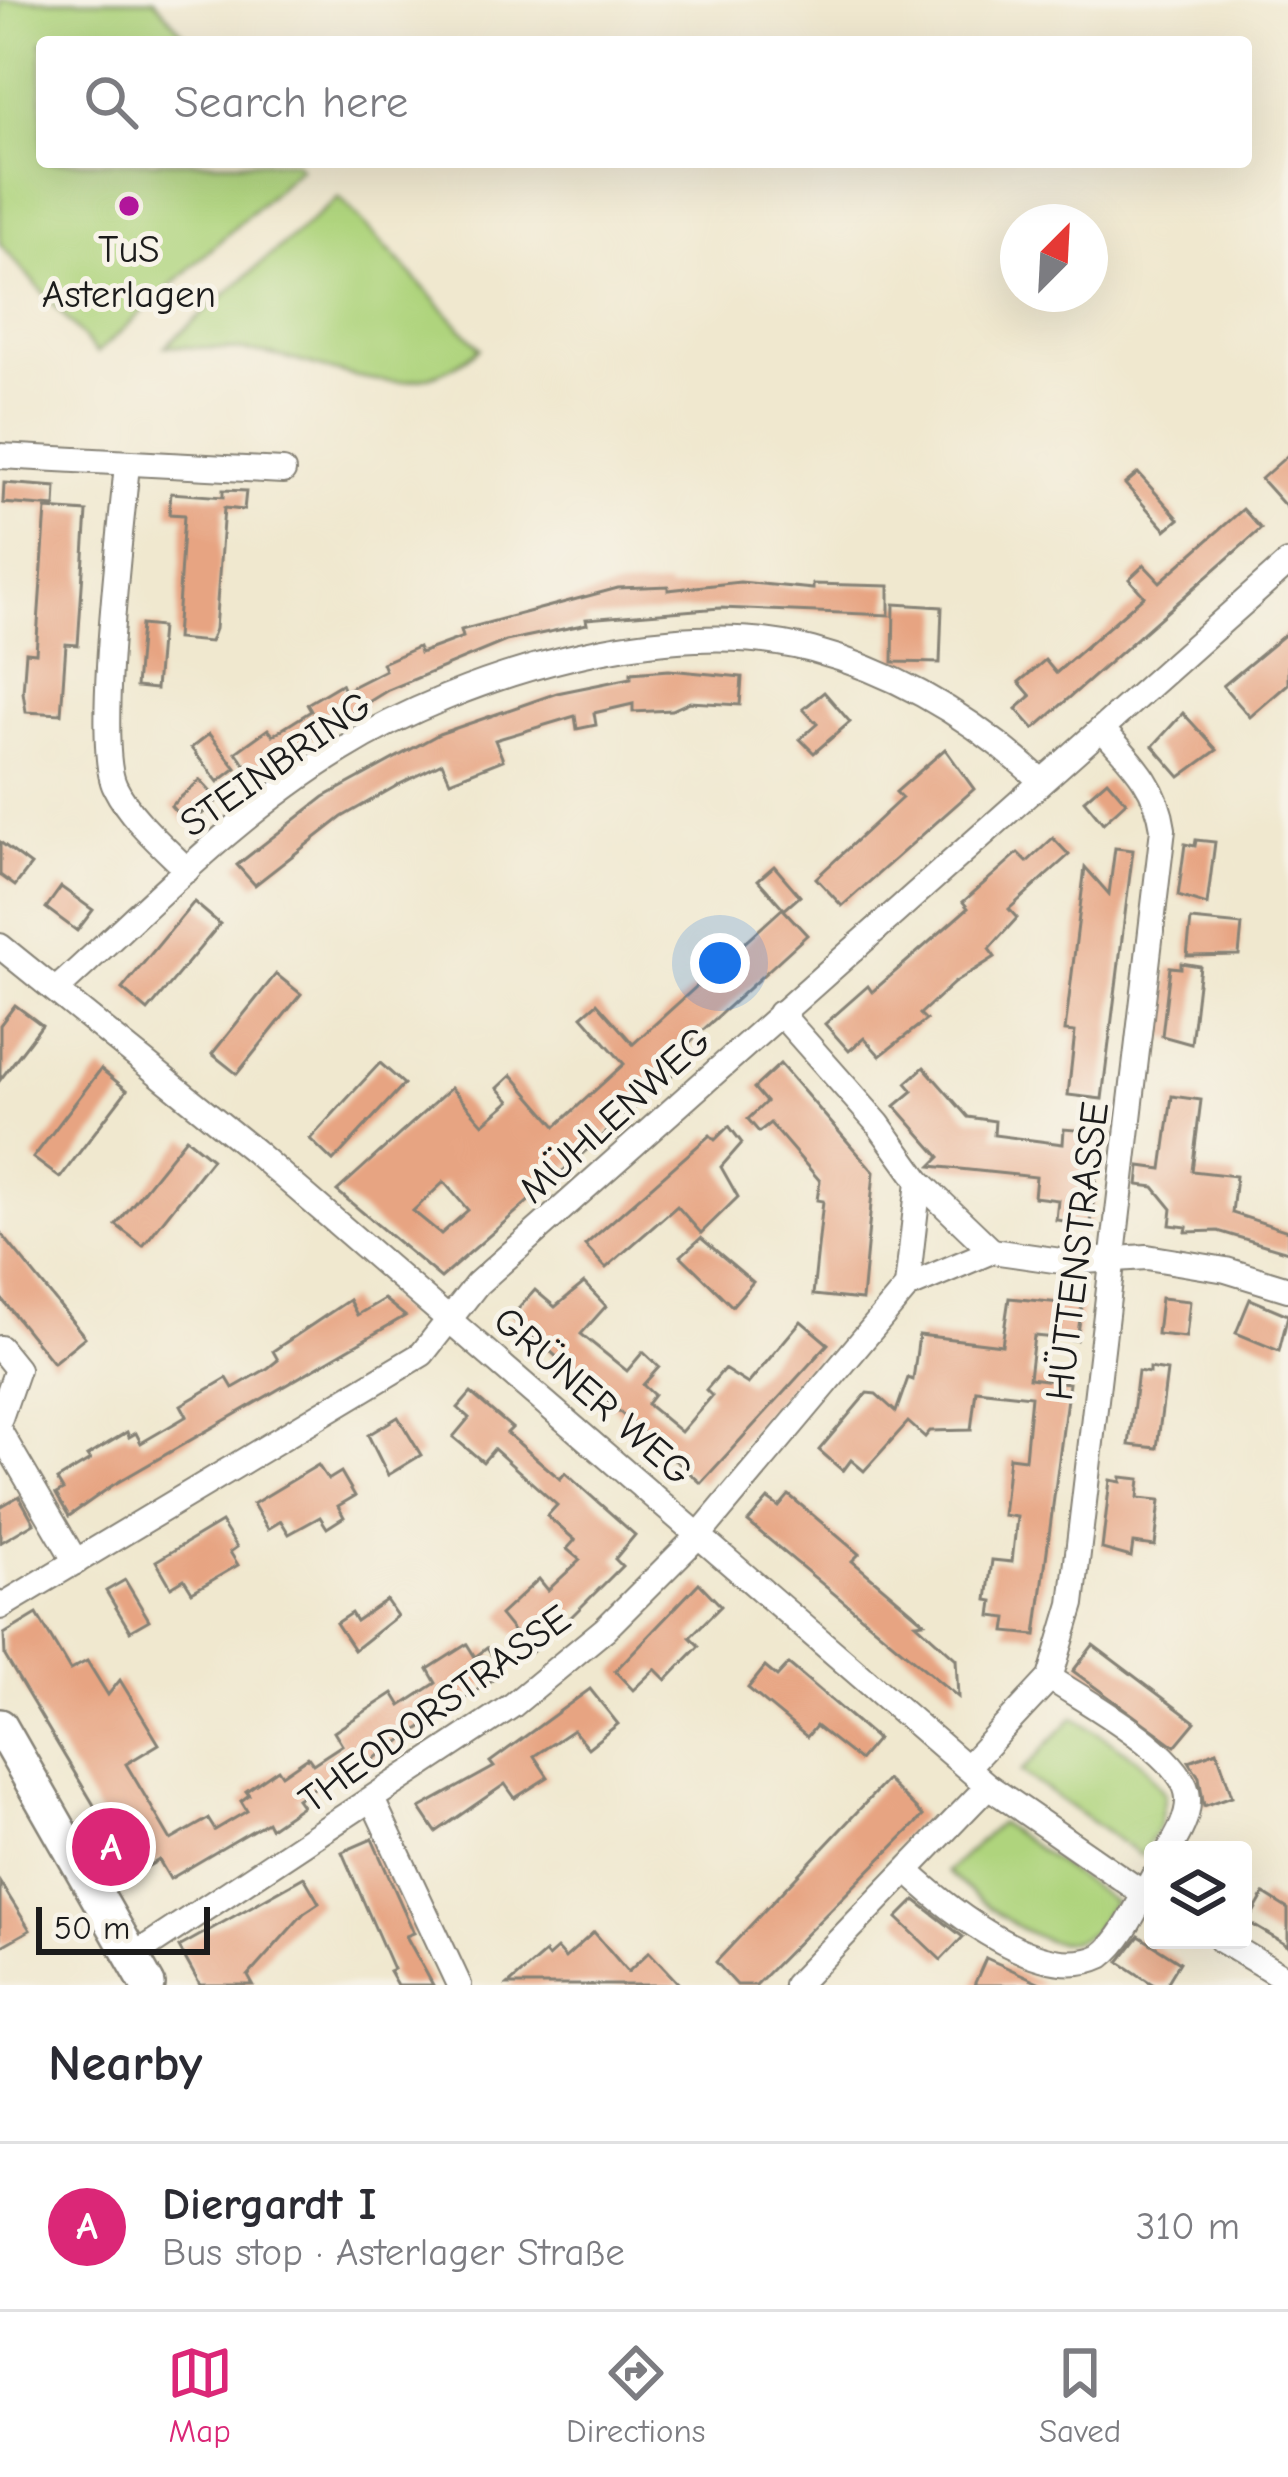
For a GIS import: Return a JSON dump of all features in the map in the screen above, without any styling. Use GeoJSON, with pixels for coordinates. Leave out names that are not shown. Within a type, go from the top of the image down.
{"type":"FeatureCollection","features":[{"type":"Feature","properties":{"kind":"main road"},"geometry":{"type":"LineString","coordinates":[[0,1726],[141,1970]]}},
{"type":"Feature","properties":{"kind":"street"},"geometry":{"type":"LineString","coordinates":[[0,456],[283,471]]}},
{"type":"Feature","properties":{"kind":"street"},"geometry":{"type":"LineString","coordinates":[[127,464],[106,734],[112,784],[138,820],[188,870]]}},
{"type":"Feature","properties":{"kind":"street","name":"MÜHLENWEG"},"geometry":{"type":"LineString","coordinates":[[0,1607],[422,1354],[477,1284],[1288,563]]}},
{"type":"Feature","properties":{"kind":"street","name":"STEINBRING"},"geometry":{"type":"LineString","coordinates":[[56,990],[237,824],[340,751],[401,717],[532,669],[610,651],[686,642],[756,642],[811,650],[946,706],[994,738],[1040,779]]}},
{"type":"Feature","properties":{"kind":"street","name":"HÜTTENSTRASSE"},"geometry":{"type":"LineString","coordinates":[[968,1766],[1050,1678],[1072,1604],[1162,829],[1159,801],[1144,776],[1102,730]]}},
{"type":"Feature","properties":{"kind":"street","name":"GRÜNER WEG"},"geometry":{"type":"LineString","coordinates":[[0,946],[450,1318],[988,1786],[1144,1886]]}},
{"type":"Feature","properties":{"kind":"street"},"geometry":{"type":"LineString","coordinates":[[780,1013],[878,1124],[920,1181],[992,1251]]}},
{"type":"Feature","properties":{"kind":"street"},"geometry":{"type":"LineString","coordinates":[[920,1181],[908,1287],[992,1251],[1068,1262],[1167,1260],[1288,1289]]}},
{"type":"Feature","properties":{"kind":"street","name":"THEODORSTRASSE"},"geometry":{"type":"LineString","coordinates":[[141,1970],[372,1799],[513,1706],[605,1629],[700,1534],[908,1287]]}},
{"type":"Feature","properties":{"kind":"street"},"geometry":{"type":"LineString","coordinates":[[0,1348],[17,1369],[0,1418]]}},
{"type":"Feature","properties":{"kind":"street"},"geometry":{"type":"LineString","coordinates":[[0,1432],[76,1562]]}},
{"type":"Feature","properties":{"kind":"street"},"geometry":{"type":"LineString","coordinates":[[1050,1678],[1172,1764],[1189,1796],[1183,1826],[1174,1841]]}},
{"type":"Feature","properties":{"kind":"street"},"geometry":{"type":"LineString","coordinates":[[796,1985],[988,1786]]}},
{"type":"Feature","properties":{"kind":"street"},"geometry":{"type":"LineString","coordinates":[[372,1799],[459,1985]]}},
{"type":"Feature","properties":{"kind":"street","name":"GRÜNER WEG"},"geometry":{"type":"LineString","coordinates":[[907,1871],[999,1946],[1033,1962],[1077,1967],[1103,1955],[1144,1898]]}},
{"type":"Feature","properties":{"kind":"street"},"geometry":{"type":"LineString","coordinates":[[1236,1949],[1288,1980]]}},
{"type":"Feature","properties":{"kind":"green space","name":"TuS Asterlagen"},"geometry":{"type":"Polygon","coordinates":[[[0,0],[154,0],[186,36],[36,36],[36,168],[300,168],[97,353],[0,244],[0,0]]]}},
{"type":"Feature","properties":{"kind":"green space"},"geometry":{"type":"Polygon","coordinates":[[[339,197],[480,348],[453,367],[402,381],[377,380],[255,352],[165,346],[339,197]]]}},
{"type":"Feature","properties":{"kind":"green space"},"geometry":{"type":"Polygon","coordinates":[[[1074,1717],[1142,1762],[1165,1794],[1159,1827],[1150,1841],[1144,1841],[1141,1856],[1021,1772],[1074,1717]]]}},
{"type":"Feature","properties":{"kind":"green space"},"geometry":{"type":"Polygon","coordinates":[[[1000,1823],[1114,1902],[1091,1932],[1075,1941],[1036,1936],[995,1912],[947,1872],[1000,1823]]]}},
{"type":"Feature","properties":{"kind":"building"},"geometry":{"type":"Polygon","coordinates":[[[1288,455],[1288,509],[1261,479],[1288,455]]]}},
{"type":"Feature","properties":{"kind":"building"},"geometry":{"type":"Polygon","coordinates":[[[1138,473],[1179,519],[1166,530],[1125,484],[1138,473]]]}},
{"type":"Feature","properties":{"kind":"building"},"geometry":{"type":"Polygon","coordinates":[[[4,483],[56,487],[55,507],[3,503],[4,483]]]}},
{"type":"Feature","properties":{"kind":"building"},"geometry":{"type":"Polygon","coordinates":[[[223,490],[246,491],[244,510],[224,508],[215,629],[210,642],[176,639],[184,515],[169,514],[171,493],[223,497],[223,490]]]}},
{"type":"Feature","properties":{"kind":"building"},"geometry":{"type":"Polygon","coordinates":[[[46,509],[87,512],[78,645],[66,644],[61,714],[26,712],[23,692],[26,652],[36,653],[46,509]]]}},
{"type":"Feature","properties":{"kind":"building"},"geometry":{"type":"Polygon","coordinates":[[[1243,509],[1261,529],[1034,729],[1016,709],[1031,696],[1019,682],[1045,660],[1056,673],[1144,596],[1129,579],[1144,565],[1160,582],[1243,509]]]}},
{"type":"Feature","properties":{"kind":"building"},"geometry":{"type":"Polygon","coordinates":[[[740,582],[813,589],[813,584],[889,586],[889,615],[720,608],[586,619],[587,624],[506,641],[388,690],[252,774],[236,752],[268,729],[273,735],[311,711],[307,704],[341,684],[344,691],[385,670],[382,663],[418,647],[420,653],[463,637],[461,630],[618,588],[668,586],[668,590],[740,582]]]}},
{"type":"Feature","properties":{"kind":"building"},"geometry":{"type":"Polygon","coordinates":[[[894,604],[942,607],[940,663],[893,662],[894,604]]]}},
{"type":"Feature","properties":{"kind":"building"},"geometry":{"type":"Polygon","coordinates":[[[141,625],[161,627],[156,689],[136,687],[141,625]]]}},
{"type":"Feature","properties":{"kind":"building"},"geometry":{"type":"Polygon","coordinates":[[[1288,632],[1288,684],[1250,717],[1223,686],[1288,632]]]}},
{"type":"Feature","properties":{"kind":"building"},"geometry":{"type":"Polygon","coordinates":[[[669,670],[742,677],[740,705],[690,702],[672,710],[633,712],[633,704],[594,713],[596,725],[577,729],[575,716],[495,740],[503,760],[450,781],[442,763],[398,785],[342,817],[255,885],[237,865],[324,797],[439,734],[557,693],[631,678],[631,673],[669,670]]]}},
{"type":"Feature","properties":{"kind":"building"},"geometry":{"type":"Polygon","coordinates":[[[824,692],[850,722],[814,753],[800,739],[817,724],[803,709],[824,692]]]}},
{"type":"Feature","properties":{"kind":"building"},"geometry":{"type":"Polygon","coordinates":[[[1183,713],[1217,750],[1180,777],[1153,746],[1183,713]]]}},
{"type":"Feature","properties":{"kind":"building"},"geometry":{"type":"Polygon","coordinates":[[[209,734],[236,768],[218,782],[191,748],[209,734]]]}},
{"type":"Feature","properties":{"kind":"building"},"geometry":{"type":"Polygon","coordinates":[[[945,749],[974,789],[842,906],[816,878],[902,798],[896,792],[945,749]]]}},
{"type":"Feature","properties":{"kind":"building"},"geometry":{"type":"Polygon","coordinates":[[[200,780],[218,800],[188,826],[171,806],[200,780]]]}},
{"type":"Feature","properties":{"kind":"building"},"geometry":{"type":"Polygon","coordinates":[[[1107,780],[1126,802],[1103,823],[1084,800],[1107,780]]]}},
{"type":"Feature","properties":{"kind":"building"},"geometry":{"type":"Polygon","coordinates":[[[1053,838],[1069,855],[1009,909],[1017,918],[989,949],[995,957],[954,983],[920,1014],[926,1020],[880,1056],[864,1038],[849,1051],[825,1024],[868,986],[872,992],[968,908],[963,902],[1018,853],[1027,862],[1053,838]]]}},
{"type":"Feature","properties":{"kind":"building"},"geometry":{"type":"Polygon","coordinates":[[[1196,840],[1215,842],[1207,905],[1178,896],[1185,844],[1195,846],[1196,840]]]}},
{"type":"Feature","properties":{"kind":"building"},"geometry":{"type":"Polygon","coordinates":[[[0,842],[31,865],[15,886],[0,875],[0,842]]]}},
{"type":"Feature","properties":{"kind":"building"},"geometry":{"type":"Polygon","coordinates":[[[1115,848],[1133,850],[1102,1099],[1068,1095],[1075,1032],[1065,1031],[1085,867],[1109,894],[1115,848]]]}},
{"type":"Feature","properties":{"kind":"building"},"geometry":{"type":"Polygon","coordinates":[[[774,866],[800,896],[784,910],[807,935],[680,1051],[688,1061],[441,1278],[337,1191],[451,1088],[483,1124],[510,1101],[498,1088],[512,1075],[556,1126],[624,1064],[582,1016],[597,1003],[633,1044],[783,908],[758,880],[774,866]],[[444,1182],[413,1211],[441,1234],[468,1210],[444,1182]]]}},
{"type":"Feature","properties":{"kind":"building"},"geometry":{"type":"Polygon","coordinates":[[[61,887],[93,910],[77,931],[46,908],[61,887]]]}},
{"type":"Feature","properties":{"kind":"building"},"geometry":{"type":"Polygon","coordinates":[[[194,902],[220,924],[148,1011],[122,989],[194,902]]]}},
{"type":"Feature","properties":{"kind":"building"},"geometry":{"type":"Polygon","coordinates":[[[1191,920],[1242,925],[1239,955],[1187,956],[1191,920]]]}},
{"type":"Feature","properties":{"kind":"building"},"geometry":{"type":"Polygon","coordinates":[[[1181,963],[1200,966],[1191,1044],[1162,1036],[1170,967],[1181,968],[1181,963]]]}},
{"type":"Feature","properties":{"kind":"building"},"geometry":{"type":"Polygon","coordinates":[[[276,974],[301,994],[237,1074],[212,1054],[276,974]]]}},
{"type":"Feature","properties":{"kind":"building"},"geometry":{"type":"Polygon","coordinates":[[[15,1005],[42,1025],[0,1080],[0,1025],[15,1005]]]}},
{"type":"Feature","properties":{"kind":"building"},"geometry":{"type":"Polygon","coordinates":[[[380,1063],[404,1084],[333,1161],[310,1139],[380,1063]]]}},
{"type":"Feature","properties":{"kind":"building"},"geometry":{"type":"Polygon","coordinates":[[[780,1064],[874,1172],[862,1300],[813,1295],[823,1201],[817,1200],[820,1181],[770,1123],[759,1132],[748,1119],[766,1102],[754,1088],[780,1064]]]}},
{"type":"Feature","properties":{"kind":"building"},"geometry":{"type":"Polygon","coordinates":[[[924,1067],[968,1117],[995,1121],[994,1135],[1063,1144],[1064,1129],[1100,1132],[1091,1224],[1056,1220],[1058,1200],[1034,1197],[1036,1177],[931,1166],[940,1157],[895,1106],[913,1091],[906,1083],[924,1067]]]}},
{"type":"Feature","properties":{"kind":"building"},"geometry":{"type":"Polygon","coordinates":[[[101,1069],[127,1090],[60,1178],[33,1158],[101,1069]]]}},
{"type":"Feature","properties":{"kind":"building"},"geometry":{"type":"Polygon","coordinates":[[[1172,1096],[1201,1100],[1192,1171],[1236,1176],[1232,1213],[1288,1231],[1288,1252],[1218,1231],[1186,1232],[1187,1227],[1170,1225],[1172,1209],[1154,1187],[1138,1185],[1140,1166],[1162,1169],[1172,1096]]]}},
{"type":"Feature","properties":{"kind":"building"},"geometry":{"type":"Polygon","coordinates":[[[729,1126],[742,1143],[721,1167],[738,1197],[701,1233],[677,1206],[606,1268],[585,1245],[710,1135],[715,1140],[729,1126]]]}},
{"type":"Feature","properties":{"kind":"building"},"geometry":{"type":"Polygon","coordinates":[[[186,1138],[212,1159],[143,1246],[116,1225],[186,1138]]]}},
{"type":"Feature","properties":{"kind":"building"},"geometry":{"type":"Polygon","coordinates":[[[0,1232],[85,1337],[53,1363],[0,1297],[0,1232]]]}},
{"type":"Feature","properties":{"kind":"building"},"geometry":{"type":"Polygon","coordinates":[[[701,1238],[753,1282],[732,1306],[681,1256],[701,1238]]]}},
{"type":"Feature","properties":{"kind":"building"},"geometry":{"type":"Polygon","coordinates":[[[584,1283],[606,1306],[581,1334],[627,1371],[643,1352],[659,1367],[643,1385],[654,1395],[647,1404],[681,1432],[712,1396],[706,1390],[724,1369],[748,1384],[801,1321],[828,1344],[701,1483],[511,1317],[535,1290],[555,1307],[584,1283]]]}},
{"type":"Feature","properties":{"kind":"building"},"geometry":{"type":"Polygon","coordinates":[[[1009,1298],[1082,1305],[1077,1340],[1034,1336],[1029,1378],[1069,1383],[1036,1635],[1005,1632],[1007,1618],[991,1616],[993,1601],[987,1600],[992,1560],[1012,1562],[1017,1517],[1003,1515],[1009,1457],[1025,1459],[1031,1396],[976,1390],[971,1430],[930,1431],[925,1437],[908,1422],[864,1471],[851,1460],[843,1471],[819,1450],[867,1393],[876,1394],[896,1412],[908,1378],[913,1380],[919,1335],[1002,1345],[1009,1298]]]}},
{"type":"Feature","properties":{"kind":"building"},"geometry":{"type":"Polygon","coordinates":[[[1161,1298],[1190,1301],[1186,1337],[1157,1334],[1161,1298]]]}},
{"type":"Feature","properties":{"kind":"building"},"geometry":{"type":"Polygon","coordinates":[[[384,1299],[405,1316],[113,1485],[69,1516],[56,1494],[63,1490],[57,1480],[90,1460],[87,1456],[127,1432],[129,1437],[136,1433],[141,1443],[187,1416],[181,1405],[227,1378],[233,1388],[268,1368],[278,1360],[273,1351],[349,1300],[357,1315],[384,1299]]]}},
{"type":"Feature","properties":{"kind":"building"},"geometry":{"type":"Polygon","coordinates":[[[1250,1299],[1288,1315],[1279,1351],[1236,1333],[1250,1299]]]}},
{"type":"Feature","properties":{"kind":"building"},"geometry":{"type":"Polygon","coordinates":[[[1149,1368],[1167,1371],[1157,1448],[1129,1445],[1138,1371],[1149,1373],[1149,1368]]]}},
{"type":"Feature","properties":{"kind":"building"},"geometry":{"type":"Polygon","coordinates":[[[471,1393],[512,1428],[507,1433],[560,1479],[565,1473],[635,1535],[615,1559],[622,1566],[567,1621],[560,1614],[543,1629],[549,1637],[531,1653],[500,1615],[539,1579],[548,1590],[580,1560],[567,1549],[575,1540],[547,1516],[557,1505],[494,1449],[483,1462],[453,1437],[469,1418],[458,1408],[471,1393]]]}},
{"type":"Feature","properties":{"kind":"building"},"geometry":{"type":"Polygon","coordinates":[[[398,1417],[421,1455],[388,1475],[368,1435],[398,1417]]]}},
{"type":"Feature","properties":{"kind":"building"},"geometry":{"type":"Polygon","coordinates":[[[318,1465],[328,1480],[341,1472],[355,1496],[338,1506],[344,1517],[327,1528],[320,1517],[289,1534],[281,1521],[268,1529],[253,1504],[318,1465]]]}},
{"type":"Feature","properties":{"kind":"building"},"geometry":{"type":"Polygon","coordinates":[[[1121,1477],[1140,1479],[1138,1498],[1160,1500],[1155,1546],[1133,1543],[1131,1557],[1102,1549],[1110,1480],[1121,1482],[1121,1477]]]}},
{"type":"Feature","properties":{"kind":"building"},"geometry":{"type":"Polygon","coordinates":[[[789,1495],[859,1554],[852,1561],[924,1622],[916,1623],[956,1659],[958,1697],[748,1522],[768,1499],[779,1507],[789,1495]]]}},
{"type":"Feature","properties":{"kind":"building"},"geometry":{"type":"Polygon","coordinates":[[[19,1496],[34,1523],[0,1543],[0,1507],[19,1496]]]}},
{"type":"Feature","properties":{"kind":"building"},"geometry":{"type":"Polygon","coordinates":[[[221,1522],[237,1547],[230,1552],[238,1565],[192,1592],[184,1579],[171,1587],[156,1561],[221,1522]]]}},
{"type":"Feature","properties":{"kind":"building"},"geometry":{"type":"Polygon","coordinates":[[[125,1580],[149,1620],[130,1631],[106,1591],[125,1580]]]}},
{"type":"Feature","properties":{"kind":"building"},"geometry":{"type":"Polygon","coordinates":[[[699,1583],[721,1606],[690,1637],[699,1646],[666,1680],[655,1669],[633,1690],[615,1671],[699,1583]]]}},
{"type":"Feature","properties":{"kind":"building"},"geometry":{"type":"Polygon","coordinates":[[[386,1600],[397,1616],[354,1650],[336,1623],[351,1613],[356,1621],[386,1600]]]}},
{"type":"Feature","properties":{"kind":"building"},"geometry":{"type":"Polygon","coordinates":[[[37,1614],[70,1670],[87,1661],[108,1695],[120,1680],[159,1744],[126,1764],[171,1840],[208,1819],[215,1830],[247,1811],[241,1801],[249,1795],[246,1791],[278,1769],[282,1775],[308,1757],[313,1764],[342,1745],[334,1732],[393,1693],[401,1706],[436,1683],[428,1669],[467,1644],[475,1657],[487,1648],[503,1673],[346,1777],[342,1770],[297,1799],[302,1806],[270,1828],[267,1822],[170,1879],[159,1860],[135,1874],[5,1656],[4,1634],[37,1614]]]}},
{"type":"Feature","properties":{"kind":"building"},"geometry":{"type":"Polygon","coordinates":[[[1093,1645],[1195,1722],[1175,1746],[1073,1671],[1093,1645]]]}},
{"type":"Feature","properties":{"kind":"building"},"geometry":{"type":"Polygon","coordinates":[[[789,1664],[877,1739],[859,1760],[816,1726],[807,1737],[748,1688],[765,1667],[777,1677],[789,1664]]]}},
{"type":"Feature","properties":{"kind":"building"},"geometry":{"type":"Polygon","coordinates":[[[590,1689],[618,1724],[588,1748],[573,1730],[534,1756],[548,1777],[515,1798],[505,1784],[436,1832],[420,1808],[494,1767],[490,1762],[590,1689]]]}},
{"type":"Feature","properties":{"kind":"building"},"geometry":{"type":"Polygon","coordinates":[[[1217,1751],[1232,1796],[1204,1806],[1199,1777],[1189,1761],[1217,1751]]]}},
{"type":"Feature","properties":{"kind":"building"},"geometry":{"type":"Polygon","coordinates":[[[887,1780],[923,1816],[756,1985],[737,1985],[716,1962],[887,1780]]]}},
{"type":"Feature","properties":{"kind":"building"},"geometry":{"type":"Polygon","coordinates":[[[372,1839],[414,1933],[406,1936],[433,1985],[397,1985],[389,1971],[393,1969],[342,1852],[372,1839]]]}},
{"type":"Feature","properties":{"kind":"building"},"geometry":{"type":"Polygon","coordinates":[[[304,1877],[319,1903],[304,1913],[248,1976],[253,1985],[200,1985],[179,1947],[304,1877]]]}},
{"type":"Feature","properties":{"kind":"building"},"geometry":{"type":"Polygon","coordinates":[[[0,1882],[30,1930],[0,1947],[0,1882]]]}},
{"type":"Feature","properties":{"kind":"building"},"geometry":{"type":"Polygon","coordinates":[[[1264,1894],[1288,1909],[1288,1946],[1252,1924],[1264,1894]]]}},
{"type":"Feature","properties":{"kind":"building"},"geometry":{"type":"Polygon","coordinates":[[[915,1900],[963,1937],[941,1960],[897,1918],[915,1900]]]}},
{"type":"Feature","properties":{"kind":"building"},"geometry":{"type":"Polygon","coordinates":[[[594,1932],[628,1972],[649,1952],[680,1985],[508,1985],[545,1953],[548,1957],[557,1949],[565,1958],[594,1932]]]}},
{"type":"Feature","properties":{"kind":"building"},"geometry":{"type":"Polygon","coordinates":[[[1139,1936],[1144,1949],[1160,1949],[1180,1962],[1166,1985],[1154,1985],[1119,1962],[1139,1936]]]}},
{"type":"Feature","properties":{"kind":"building"},"geometry":{"type":"Polygon","coordinates":[[[986,1958],[1008,1968],[1045,1985],[974,1985],[986,1958]]]}},
{"type":"Feature","properties":{"kind":"place","name":"TuS Asterlagen"},"geometry":{"type":"Point","coordinates":[129,206]}},
{"type":"Feature","properties":{"kind":"place","name":"Diergardt I"},"geometry":{"type":"Point","coordinates":[111,1847]}}]}
